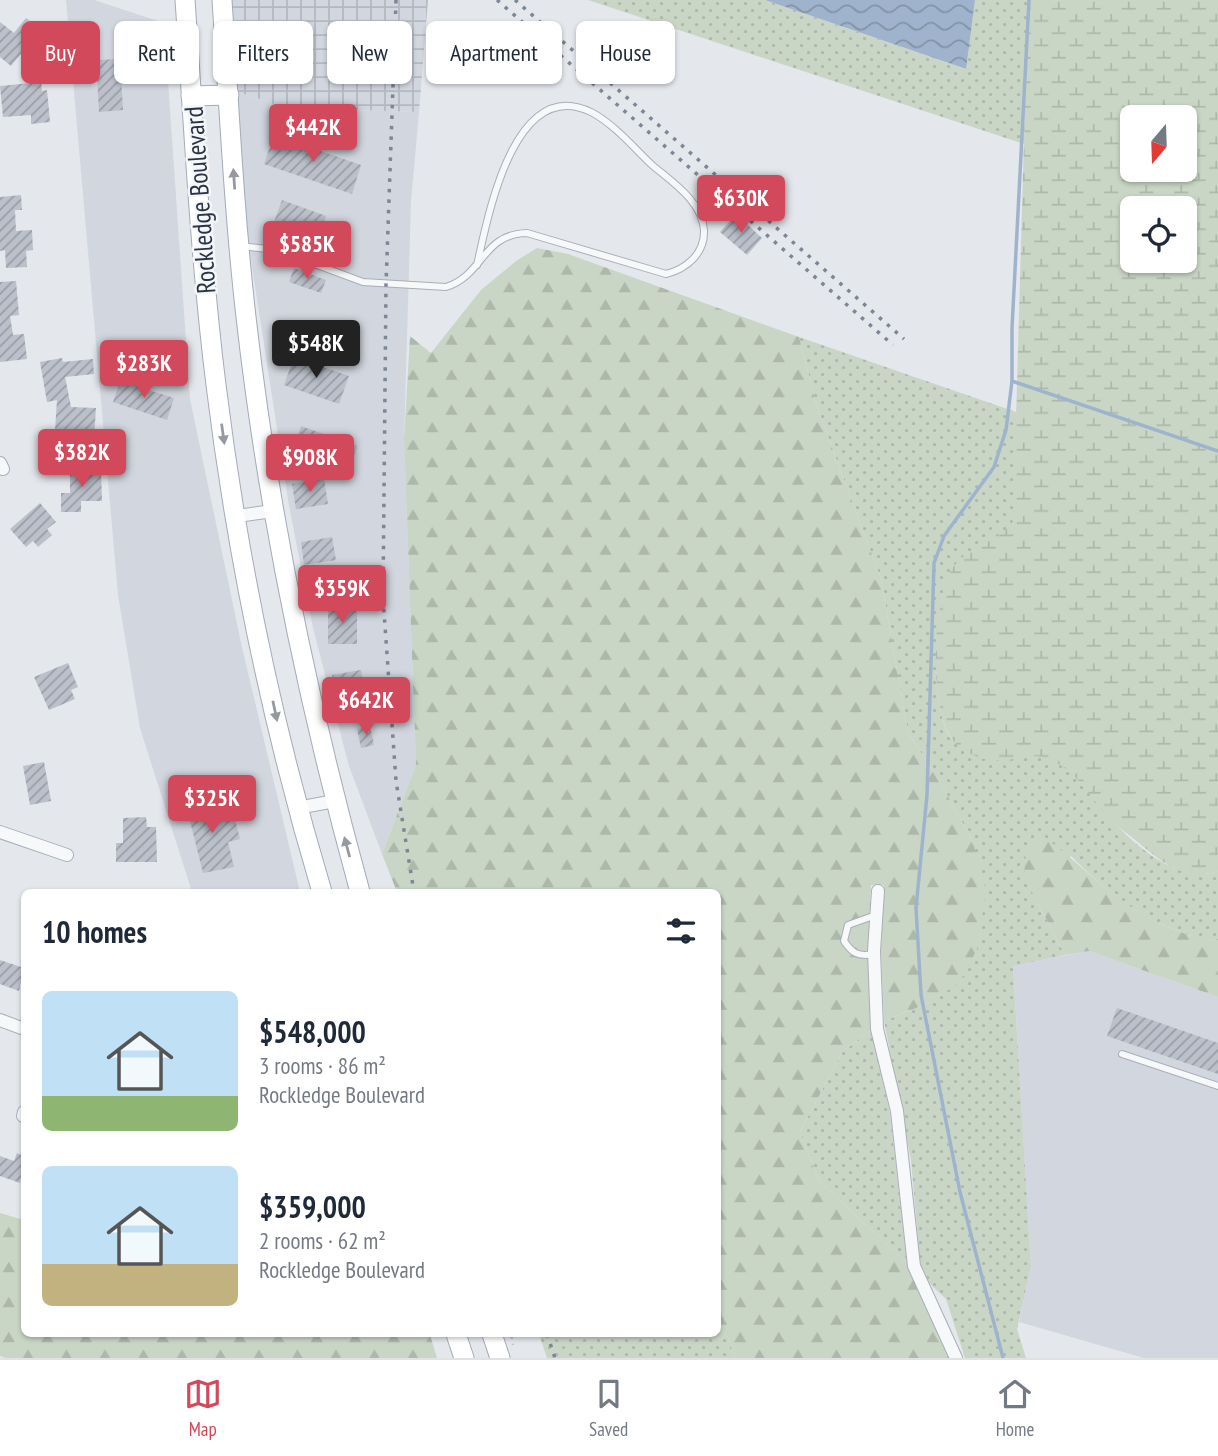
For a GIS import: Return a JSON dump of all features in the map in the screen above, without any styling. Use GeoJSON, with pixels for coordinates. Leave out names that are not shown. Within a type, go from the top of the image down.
{"type":"FeatureCollection","features":[{"type":"Feature","properties":{"kind":"main road","name":"Rockledge Boulevard"},"geometry":{"type":"LineString","coordinates":[[185,0],[209,316],[237,516],[260,645],[297,808],[321,889]]}},
{"type":"Feature","properties":{"kind":"main road","name":"Rockledge Boulevard"},"geometry":{"type":"LineString","coordinates":[[222,0],[246,316],[272,511],[313,711],[359,889]]}},
{"type":"Feature","properties":{"kind":"main road"},"geometry":{"type":"LineString","coordinates":[[191,96],[229,95]]}},
{"type":"Feature","properties":{"kind":"main road"},"geometry":{"type":"LineString","coordinates":[[457,1337],[464,1358]]}},
{"type":"Feature","properties":{"kind":"main road"},"geometry":{"type":"LineString","coordinates":[[493,1337],[500,1358]]}},
{"type":"Feature","properties":{"kind":"street"},"geometry":{"type":"LineString","coordinates":[[237,516],[272,511]]}},
{"type":"Feature","properties":{"kind":"street"},"geometry":{"type":"LineString","coordinates":[[297,808],[335,802]]}},
{"type":"Feature","properties":{"kind":"street"},"geometry":{"type":"LineString","coordinates":[[0,832],[67,855]]}},
{"type":"Feature","properties":{"kind":"street"},"geometry":{"type":"LineString","coordinates":[[877,891],[874,954],[877,1029],[898,1124],[914,1266],[957,1358]]}},
{"type":"Feature","properties":{"kind":"street"},"geometry":{"type":"LineString","coordinates":[[0,1020],[21,1028]]}},
{"type":"Feature","properties":{"kind":"lane"},"geometry":{"type":"LineString","coordinates":[[240,246],[262,246],[363,282],[446,287],[457,284],[477,265],[501,237],[511,233],[527,233],[666,274],[690,263],[704,242],[704,229],[700,212],[687,196],[606,122],[578,108],[562,108],[535,117],[518,136],[505,169],[477,265]]}},
{"type":"Feature","properties":{"kind":"lane"},"geometry":{"type":"LineString","coordinates":[[874,954],[864,956],[852,953],[844,941],[848,925],[876,915]]}},
{"type":"Feature","properties":{"kind":"lane"},"geometry":{"type":"LineString","coordinates":[[1122,1054],[1218,1086]]}},
{"type":"Feature","properties":{"kind":"shaded area"},"geometry":{"type":"Polygon","coordinates":[[[66,0],[94,0],[158,21],[114,21],[114,84],[168,84],[190,399],[241,643],[299,889],[191,889],[140,728],[118,595],[73,84],[100,84],[100,21],[68,21],[66,0]]]}},
{"type":"Feature","properties":{"kind":"shaded area"},"geometry":{"type":"Polygon","coordinates":[[[229,0],[428,0],[419,112],[286,108],[235,91],[235,84],[313,84],[313,21],[230,21],[229,0]]]}},
{"type":"Feature","properties":{"kind":"shaded area"},"geometry":{"type":"Polygon","coordinates":[[[235,91],[286,108],[419,112],[411,202],[404,439],[416,765],[382,854],[349,766],[313,628],[289,506],[244,215],[235,91]]]}},
{"type":"Feature","properties":{"kind":"shaded area"},"geometry":{"type":"Polygon","coordinates":[[[1089,951],[1218,997],[1218,1358],[1144,1358],[1019,1322],[1031,1267],[1013,965],[1089,951]]]}},
{"type":"Feature","properties":{"kind":"green space"},"geometry":{"type":"Polygon","coordinates":[[[588,0],[765,0],[965,69],[975,0],[1028,0],[1024,144],[675,29],[675,21],[652,21],[588,0]]]}},
{"type":"Feature","properties":{"kind":"green space"},"geometry":{"type":"Polygon","coordinates":[[[1028,0],[1218,0],[1218,871],[1194,874],[1183,872],[1163,862],[1116,825],[1080,782],[1055,762],[1032,756],[990,760],[967,752],[952,739],[939,704],[937,681],[937,629],[945,585],[958,561],[1013,522],[1028,0]]]}},
{"type":"Feature","properties":{"kind":"green space"},"geometry":{"type":"Polygon","coordinates":[[[537,248],[568,254],[799,337],[817,407],[881,579],[908,733],[939,780],[973,842],[986,891],[977,949],[960,982],[931,1002],[884,1021],[881,951],[884,885],[871,885],[868,952],[871,1030],[842,1052],[800,1132],[819,1181],[907,1263],[949,1358],[735,1358],[728,1337],[721,1329],[721,889],[396,889],[382,854],[416,765],[404,439],[410,336],[431,353],[481,290],[516,261],[537,248]]]}},
{"type":"Feature","properties":{"kind":"green space"},"geometry":{"type":"Polygon","coordinates":[[[799,337],[1016,412],[1016,488],[1012,524],[1007,531],[957,564],[945,587],[940,607],[937,682],[944,724],[951,738],[988,758],[1040,755],[1051,758],[1074,775],[1117,826],[1148,853],[1183,871],[1200,874],[1218,871],[1218,939],[1195,937],[1138,912],[1110,892],[1071,856],[1037,902],[1065,955],[1013,966],[1031,1267],[1017,1329],[1026,1358],[965,1358],[946,1299],[930,1284],[920,1263],[911,1160],[884,1021],[931,1002],[973,842],[939,780],[908,733],[881,579],[817,407],[799,337]]]}},
{"type":"Feature","properties":{"kind":"green space"},"geometry":{"type":"Polygon","coordinates":[[[1038,832],[1143,915],[1186,934],[1218,939],[1218,997],[1089,951],[1065,955],[1024,877],[1026,848],[1038,832]]]}},
{"type":"Feature","properties":{"kind":"green space"},"geometry":{"type":"Polygon","coordinates":[[[871,1030],[890,1113],[907,1263],[819,1181],[800,1132],[842,1052],[871,1030]]]}},
{"type":"Feature","properties":{"kind":"green space"},"geometry":{"type":"Polygon","coordinates":[[[0,1213],[21,1219],[21,1337],[431,1337],[437,1358],[6,1358],[0,1356],[0,1213]]]}},
{"type":"Feature","properties":{"kind":"green space"},"geometry":{"type":"Polygon","coordinates":[[[721,1329],[728,1337],[735,1358],[547,1358],[540,1337],[721,1337],[721,1329]]]}},
{"type":"Feature","properties":{"kind":"water"},"geometry":{"type":"Polygon","coordinates":[[[765,0],[975,0],[966,69],[765,0]]]}},
{"type":"Feature","properties":{"kind":"building"},"geometry":{"type":"Polygon","coordinates":[[[0,22],[14,33],[21,24],[21,54],[11,66],[0,57],[0,22]]]}},
{"type":"Feature","properties":{"kind":"building"},"geometry":{"type":"Polygon","coordinates":[[[114,59],[114,84],[121,84],[123,110],[99,112],[97,84],[100,84],[100,60],[114,59]]]}},
{"type":"Feature","properties":{"kind":"building"},"geometry":{"type":"Polygon","coordinates":[[[41,84],[42,91],[47,90],[50,122],[31,124],[31,115],[3,117],[0,86],[41,84]]]}},
{"type":"Feature","properties":{"kind":"building"},"geometry":{"type":"Polygon","coordinates":[[[274,135],[361,165],[352,194],[264,164],[274,135]]]}},
{"type":"Feature","properties":{"kind":"building"},"geometry":{"type":"Polygon","coordinates":[[[21,195],[22,210],[15,210],[16,231],[32,230],[33,250],[26,251],[27,267],[6,268],[5,250],[0,251],[0,197],[21,195]]]}},
{"type":"Feature","properties":{"kind":"building"},"geometry":{"type":"Polygon","coordinates":[[[282,200],[326,216],[322,227],[333,231],[327,247],[316,243],[313,252],[269,236],[282,200]]]}},
{"type":"Feature","properties":{"kind":"building"},"geometry":{"type":"Polygon","coordinates":[[[736,214],[762,238],[747,255],[720,232],[736,214]]]}},
{"type":"Feature","properties":{"kind":"building"},"geometry":{"type":"Polygon","coordinates":[[[294,268],[326,280],[321,293],[289,282],[294,268]]]}},
{"type":"Feature","properties":{"kind":"building"},"geometry":{"type":"Polygon","coordinates":[[[16,281],[19,315],[10,316],[13,335],[24,334],[27,359],[0,362],[0,282],[16,281]]]}},
{"type":"Feature","properties":{"kind":"building"},"geometry":{"type":"Polygon","coordinates":[[[294,357],[349,376],[339,404],[284,385],[294,357]]]}},
{"type":"Feature","properties":{"kind":"building"},"geometry":{"type":"Polygon","coordinates":[[[62,358],[63,362],[93,359],[94,374],[65,377],[71,407],[96,408],[94,438],[85,437],[84,448],[54,446],[57,400],[47,402],[40,362],[62,358]]]}},
{"type":"Feature","properties":{"kind":"building"},"geometry":{"type":"Polygon","coordinates":[[[120,381],[174,398],[167,420],[113,402],[120,381]]]}},
{"type":"Feature","properties":{"kind":"building"},"geometry":{"type":"Polygon","coordinates":[[[301,426],[357,446],[348,474],[292,454],[301,426]]]}},
{"type":"Feature","properties":{"kind":"building"},"geometry":{"type":"Polygon","coordinates":[[[70,468],[101,468],[102,501],[81,501],[81,512],[61,512],[61,493],[70,493],[70,468]]]}},
{"type":"Feature","properties":{"kind":"building"},"geometry":{"type":"Polygon","coordinates":[[[324,479],[328,504],[296,509],[292,484],[324,479]]]}},
{"type":"Feature","properties":{"kind":"building"},"geometry":{"type":"Polygon","coordinates":[[[40,503],[56,522],[47,529],[52,535],[38,547],[33,541],[26,547],[10,529],[40,503]]]}},
{"type":"Feature","properties":{"kind":"building"},"geometry":{"type":"Polygon","coordinates":[[[332,537],[336,560],[304,565],[301,542],[332,537]]]}},
{"type":"Feature","properties":{"kind":"building"},"geometry":{"type":"Polygon","coordinates":[[[318,573],[346,583],[342,595],[313,585],[318,573]]]}},
{"type":"Feature","properties":{"kind":"building"},"geometry":{"type":"Polygon","coordinates":[[[328,606],[357,606],[357,644],[328,644],[328,606]]]}},
{"type":"Feature","properties":{"kind":"building"},"geometry":{"type":"Polygon","coordinates":[[[68,663],[78,687],[71,690],[75,699],[49,710],[34,677],[68,663]]]}},
{"type":"Feature","properties":{"kind":"building"},"geometry":{"type":"Polygon","coordinates":[[[361,670],[364,689],[335,693],[332,675],[361,670]]]}},
{"type":"Feature","properties":{"kind":"building"},"geometry":{"type":"Polygon","coordinates":[[[370,726],[374,745],[361,748],[357,729],[370,726]]]}},
{"type":"Feature","properties":{"kind":"building"},"geometry":{"type":"Polygon","coordinates":[[[44,762],[51,801],[30,805],[23,766],[44,762]]]}},
{"type":"Feature","properties":{"kind":"building"},"geometry":{"type":"Polygon","coordinates":[[[216,796],[222,819],[234,816],[240,839],[228,842],[234,867],[203,873],[186,805],[216,796]]]}},
{"type":"Feature","properties":{"kind":"building"},"geometry":{"type":"Polygon","coordinates":[[[146,817],[147,827],[156,827],[157,862],[116,862],[116,843],[123,843],[123,818],[146,817]]]}},
{"type":"Feature","properties":{"kind":"building"},"geometry":{"type":"Polygon","coordinates":[[[0,960],[21,967],[19,991],[0,984],[0,960]]]}},
{"type":"Feature","properties":{"kind":"building"},"geometry":{"type":"Polygon","coordinates":[[[1117,1008],[1218,1043],[1218,1074],[1107,1036],[1117,1008]]]}},
{"type":"Feature","properties":{"kind":"building"},"geometry":{"type":"Polygon","coordinates":[[[17,1153],[21,1155],[20,1183],[0,1176],[0,1156],[14,1161],[17,1153]]]}},
{"type":"Feature","properties":{"kind":"waterway"},"geometry":{"type":"LineString","coordinates":[[1003,1358],[960,1192],[921,995],[916,908],[927,795],[934,563],[944,536],[994,467],[1006,430],[1012,381],[1012,328],[1029,0]]}},
{"type":"Feature","properties":{"kind":"waterway"},"geometry":{"type":"LineString","coordinates":[[1012,381],[1218,451]]}},
{"type":"Feature","properties":{"kind":"railway"},"geometry":{"type":"LineString","coordinates":[[396,0],[386,285],[383,598],[396,781],[414,889]]}},
{"type":"Feature","properties":{"kind":"railway"},"geometry":{"type":"LineString","coordinates":[[497,0],[893,345]]}},
{"type":"Feature","properties":{"kind":"railway"},"geometry":{"type":"LineString","coordinates":[[515,0],[904,339]]}},
{"type":"Feature","properties":{"kind":"railway"},"geometry":{"type":"LineString","coordinates":[[548,1337],[555,1358]]}}]}
